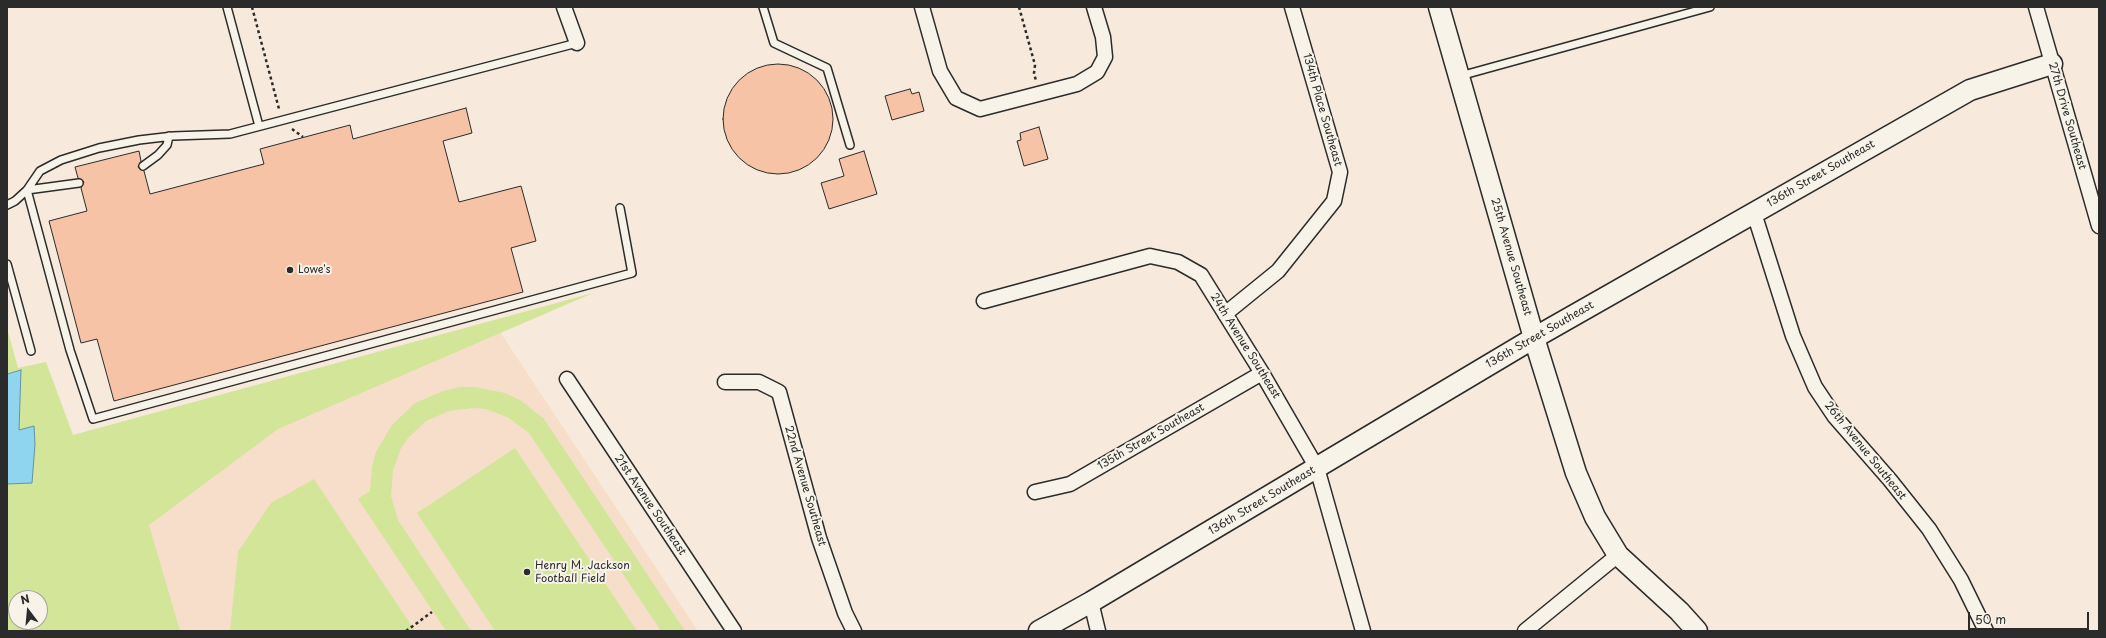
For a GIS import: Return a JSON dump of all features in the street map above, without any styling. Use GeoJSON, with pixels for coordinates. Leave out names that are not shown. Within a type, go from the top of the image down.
{"type":"FeatureCollection","features":[{"type":"Feature","properties":{"kind":"street"},"geometry":{"type":"LineString","coordinates":[[564,7],[577,43]]}},
{"type":"Feature","properties":{"kind":"street"},"geometry":{"type":"LineString","coordinates":[[922,7],[940,71],[956,98],[980,109],[1040,95],[1077,84],[1097,72],[1105,57],[1103,37],[1094,7]]}},
{"type":"Feature","properties":{"kind":"street","name":"134th Place Southeast"},"geometry":{"type":"LineString","coordinates":[[1225,314],[1278,271],[1334,201],[1340,172],[1292,7]]}},
{"type":"Feature","properties":{"kind":"street","name":"25th Avenue Southeast"},"geometry":{"type":"LineString","coordinates":[[1439,7],[1534,338],[1576,473],[1595,517],[1618,555],[1679,610],[1697,631]]}},
{"type":"Feature","properties":{"kind":"street","name":"27th Drive Southeast"},"geometry":{"type":"LineString","coordinates":[[2036,7],[2099,226]]}},
{"type":"Feature","properties":{"kind":"street","name":"136th Street Southeast"},"geometry":{"type":"LineString","coordinates":[[1039,631],[1091,602],[1534,338],[1970,90],[2052,64]]}},
{"type":"Feature","properties":{"kind":"street","name":"26th Avenue Southeast"},"geometry":{"type":"LineString","coordinates":[[1754,213],[1761,230],[1793,336],[1815,387],[1835,417],[1890,480],[1929,529],[1961,580],[1986,631]]}},
{"type":"Feature","properties":{"kind":"street","name":"24th Avenue Southeast"},"geometry":{"type":"LineString","coordinates":[[984,301],[1150,256],[1178,262],[1201,275],[1262,373],[1317,468],[1363,631]]}},
{"type":"Feature","properties":{"kind":"street","name":"135th Street Southeast"},"geometry":{"type":"LineString","coordinates":[[1036,492],[1070,484],[1262,373]]}},
{"type":"Feature","properties":{"kind":"street","name":"21st Avenue Southeast"},"geometry":{"type":"LineString","coordinates":[[566,379],[734,631]]}},
{"type":"Feature","properties":{"kind":"street","name":"22nd Avenue Southeast"},"geometry":{"type":"LineString","coordinates":[[725,382],[759,382],[778,392],[819,538],[845,613],[854,631]]}},
{"type":"Feature","properties":{"kind":"street"},"geometry":{"type":"LineString","coordinates":[[1524,631],[1618,555]]}},
{"type":"Feature","properties":{"kind":"street"},"geometry":{"type":"LineString","coordinates":[[1091,602],[1098,631]]}},
{"type":"Feature","properties":{"kind":"lane"},"geometry":{"type":"LineString","coordinates":[[227,7],[259,126]]}},
{"type":"Feature","properties":{"kind":"lane"},"geometry":{"type":"LineString","coordinates":[[763,7],[774,43],[827,68],[850,145]]}},
{"type":"Feature","properties":{"kind":"lane"},"geometry":{"type":"LineString","coordinates":[[1460,76],[1710,7]]}},
{"type":"Feature","properties":{"kind":"lane"},"geometry":{"type":"LineString","coordinates":[[7,205],[27,190],[40,171],[61,160],[99,148],[138,140],[169,136],[230,134],[577,43]]}},
{"type":"Feature","properties":{"kind":"lane"},"geometry":{"type":"LineString","coordinates":[[142,166],[158,155],[167,145],[169,136]]}},
{"type":"Feature","properties":{"kind":"lane"},"geometry":{"type":"LineString","coordinates":[[27,190],[80,183]]}},
{"type":"Feature","properties":{"kind":"lane"},"geometry":{"type":"LineString","coordinates":[[27,190],[70,350],[93,418],[632,273],[620,208]]}},
{"type":"Feature","properties":{"kind":"lane"},"geometry":{"type":"LineString","coordinates":[[7,264],[31,351]]}},
{"type":"Feature","properties":{"kind":"path"},"geometry":{"type":"LineString","coordinates":[[252,7],[282,120],[303,138]]}},
{"type":"Feature","properties":{"kind":"path"},"geometry":{"type":"LineString","coordinates":[[1018,7],[1035,65],[1034,74],[1040,95]]}},
{"type":"Feature","properties":{"kind":"path"},"geometry":{"type":"LineString","coordinates":[[406,631],[432,612]]}},
{"type":"Feature","properties":{"kind":"shaded area"},"geometry":{"type":"Polygon","coordinates":[[[500,332],[698,631],[158,631],[104,443],[500,332]]]}},
{"type":"Feature","properties":{"kind":"green space"},"geometry":{"type":"Polygon","coordinates":[[[593,293],[278,429],[149,525],[180,631],[7,631],[7,484],[32,483],[19,430],[21,370],[7,374],[7,328],[18,368],[46,362],[73,435],[593,293]]]}},
{"type":"Feature","properties":{"kind":"green space"},"geometry":{"type":"Polygon","coordinates":[[[459,387],[475,387],[505,393],[520,400],[544,419],[685,631],[661,631],[529,433],[509,418],[486,409],[474,408],[449,411],[426,421],[408,438],[401,448],[393,471],[391,496],[398,520],[471,631],[446,631],[358,499],[370,491],[372,467],[376,452],[392,425],[415,403],[443,391],[459,387]]]}},
{"type":"Feature","properties":{"kind":"green space","name":"Henry M. Jackson Football Field"},"geometry":{"type":"Polygon","coordinates":[[[515,448],[637,631],[495,631],[417,513],[515,448]]]}},
{"type":"Feature","properties":{"kind":"green space"},"geometry":{"type":"Polygon","coordinates":[[[314,479],[415,631],[230,631],[238,552],[271,503],[314,479]]]}},
{"type":"Feature","properties":{"kind":"water"},"geometry":{"type":"Polygon","coordinates":[[[21,370],[19,430],[34,426],[35,444],[32,483],[7,484],[7,374],[21,370]]]}},
{"type":"Feature","properties":{"kind":"building"},"geometry":{"type":"Polygon","coordinates":[[[778,64],[799,68],[809,73],[817,80],[824,88],[829,98],[833,119],[829,140],[824,150],[817,158],[809,165],[799,170],[778,174],[757,170],[747,165],[739,158],[732,150],[727,140],[723,119],[727,98],[732,88],[739,80],[747,73],[757,68],[778,64]]]}},
{"type":"Feature","properties":{"kind":"building"},"geometry":{"type":"Polygon","coordinates":[[[910,89],[912,94],[919,92],[924,111],[892,120],[885,96],[910,89]]]}},
{"type":"Feature","properties":{"kind":"building","name":"Lowe's"},"geometry":{"type":"Polygon","coordinates":[[[466,108],[472,133],[443,141],[459,202],[521,186],[536,241],[511,248],[523,292],[114,401],[97,339],[81,343],[49,221],[87,211],[81,188],[84,182],[78,178],[75,167],[139,151],[141,161],[138,167],[144,171],[150,194],[264,164],[260,149],[350,125],[353,139],[466,108]]]}},
{"type":"Feature","properties":{"kind":"building"},"geometry":{"type":"Polygon","coordinates":[[[1039,127],[1048,159],[1024,166],[1017,141],[1021,140],[1020,133],[1039,127]]]}},
{"type":"Feature","properties":{"kind":"building"},"geometry":{"type":"Polygon","coordinates":[[[864,151],[877,194],[829,209],[821,183],[844,176],[839,159],[864,151]]]}},
{"type":"Feature","properties":{"kind":"place","name":"Lowe's"},"geometry":{"type":"Point","coordinates":[290,270]}},
{"type":"Feature","properties":{"kind":"place","name":"Henry M. Jackson Football Field"},"geometry":{"type":"Point","coordinates":[527,572]}}]}
